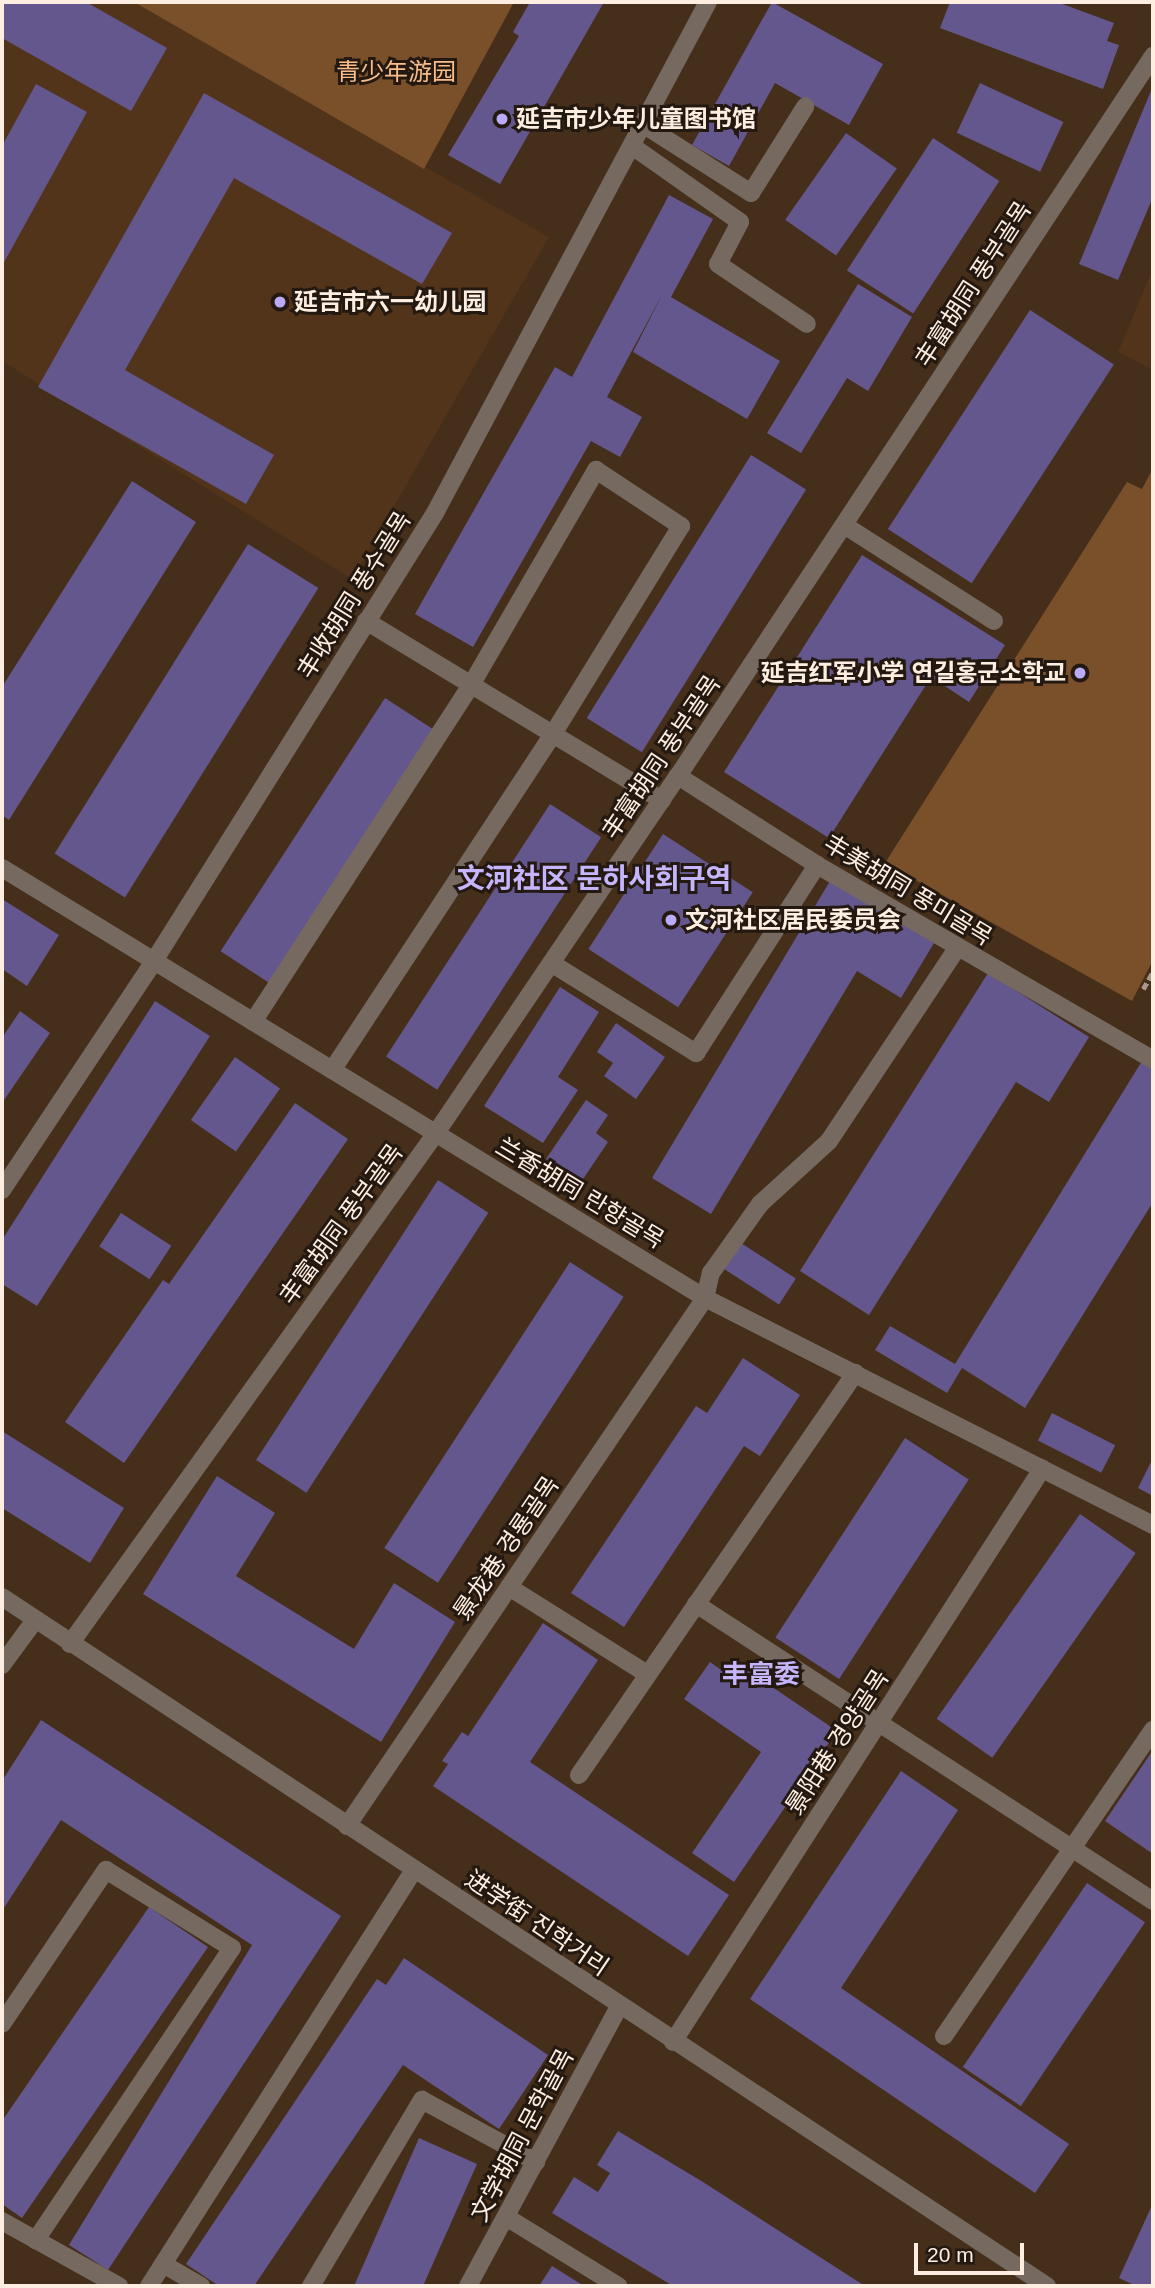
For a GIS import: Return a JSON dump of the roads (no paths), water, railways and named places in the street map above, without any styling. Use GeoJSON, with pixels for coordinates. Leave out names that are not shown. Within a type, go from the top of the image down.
{"type":"FeatureCollection","features":[{"type":"Feature","properties":{"kind":"street","name":"丰收胡同 풍수골목"},"geometry":{"type":"LineString","coordinates":[[2,1190],[154,961],[482,431],[708,2]]}},
{"type":"Feature","properties":{"kind":"street","name":"丰富胡同 풍부골목"},"geometry":{"type":"LineString","coordinates":[[69,1644],[436,1133],[678,776],[1153,56]]}},
{"type":"Feature","properties":{"kind":"street"},"geometry":{"type":"LineString","coordinates":[[643,125],[751,193],[805,107]]}},
{"type":"Feature","properties":{"kind":"street"},"geometry":{"type":"LineString","coordinates":[[632,146],[740,222],[718,264],[807,324]]}},
{"type":"Feature","properties":{"kind":"street"},"geometry":{"type":"LineString","coordinates":[[253,1022],[471,685],[596,470],[681,526],[553,734],[332,1070]]}},
{"type":"Feature","properties":{"kind":"street"},"geometry":{"type":"LineString","coordinates":[[844,524],[994,621]]}},
{"type":"Feature","properties":{"kind":"street"},"geometry":{"type":"LineString","coordinates":[[366,621],[662,800]]}},
{"type":"Feature","properties":{"kind":"street","name":"丰美胡同 풍미골목"},"geometry":{"type":"LineString","coordinates":[[678,776],[817,865],[1153,1060]]}},
{"type":"Feature","properties":{"kind":"street"},"geometry":{"type":"LineString","coordinates":[[551,963],[696,1053],[817,865]]}},
{"type":"Feature","properties":{"kind":"street","name":"兰香胡同 란향골목"},"geometry":{"type":"LineString","coordinates":[[2,868],[705,1298],[1153,1525]]}},
{"type":"Feature","properties":{"kind":"street","name":"景龙巷 경룡골목"},"geometry":{"type":"LineString","coordinates":[[347,1826],[705,1298],[711,1273],[760,1204],[829,1141],[957,948]]}},
{"type":"Feature","properties":{"kind":"street"},"geometry":{"type":"LineString","coordinates":[[579,1775],[855,1373]]}},
{"type":"Feature","properties":{"kind":"street","name":"景阳巷 경양골목"},"geometry":{"type":"LineString","coordinates":[[673,2042],[1042,1469]]}},
{"type":"Feature","properties":{"kind":"street"},"geometry":{"type":"LineString","coordinates":[[509,1587],[648,1674]]}},
{"type":"Feature","properties":{"kind":"street","name":"进学街 진학거리"},"geometry":{"type":"LineString","coordinates":[[2,1597],[69,1644],[1047,2286]]}},
{"type":"Feature","properties":{"kind":"street"},"geometry":{"type":"LineString","coordinates":[[696,1604],[878,1725],[1153,1901]]}},
{"type":"Feature","properties":{"kind":"street"},"geometry":{"type":"LineString","coordinates":[[2,1665],[35,1620]]}},
{"type":"Feature","properties":{"kind":"street"},"geometry":{"type":"LineString","coordinates":[[944,2036],[1153,1730]]}},
{"type":"Feature","properties":{"kind":"street"},"geometry":{"type":"LineString","coordinates":[[2,2024],[106,1870],[232,1948],[36,2240]]}},
{"type":"Feature","properties":{"kind":"street"},"geometry":{"type":"LineString","coordinates":[[149,2286],[414,1870]]}},
{"type":"Feature","properties":{"kind":"street","name":"文学胡同 문학골목"},"geometry":{"type":"LineString","coordinates":[[468,2286],[620,2007]]}},
{"type":"Feature","properties":{"kind":"street"},"geometry":{"type":"LineString","coordinates":[[311,2286],[422,2100],[536,2162]]}},
{"type":"Feature","properties":{"kind":"street"},"geometry":{"type":"LineString","coordinates":[[506,2217],[618,2286]]}},
{"type":"Feature","properties":{"kind":"street"},"geometry":{"type":"LineString","coordinates":[[2,2221],[119,2286]]}},
{"type":"Feature","properties":{"kind":"street"},"geometry":{"type":"LineString","coordinates":[[163,2264],[201,2286]]}},
{"type":"Feature","properties":{"kind":"place","name":"延吉市少年儿童图书馆"},"geometry":{"type":"Point","coordinates":[502,119]}},
{"type":"Feature","properties":{"kind":"place","name":"延吉市六一幼儿园"},"geometry":{"type":"Point","coordinates":[280,302]}},
{"type":"Feature","properties":{"kind":"place","name":"延吉红军小学 연길홍군소학교"},"geometry":{"type":"Point","coordinates":[1080,673]}},
{"type":"Feature","properties":{"kind":"place","name":"文河社区居民委员会"},"geometry":{"type":"Point","coordinates":[671,920]}},
{"type":"Feature","properties":{"kind":"district","name":"文河社区 문하사회구역"},"geometry":{"type":"Point","coordinates":[594,879]}},
{"type":"Feature","properties":{"kind":"district","name":"丰富委"},"geometry":{"type":"Point","coordinates":[761,1675]}},
{"type":"Feature","properties":{"kind":"park label","name":"青少年游园"},"geometry":{"type":"Point","coordinates":[396,72]}}]}
